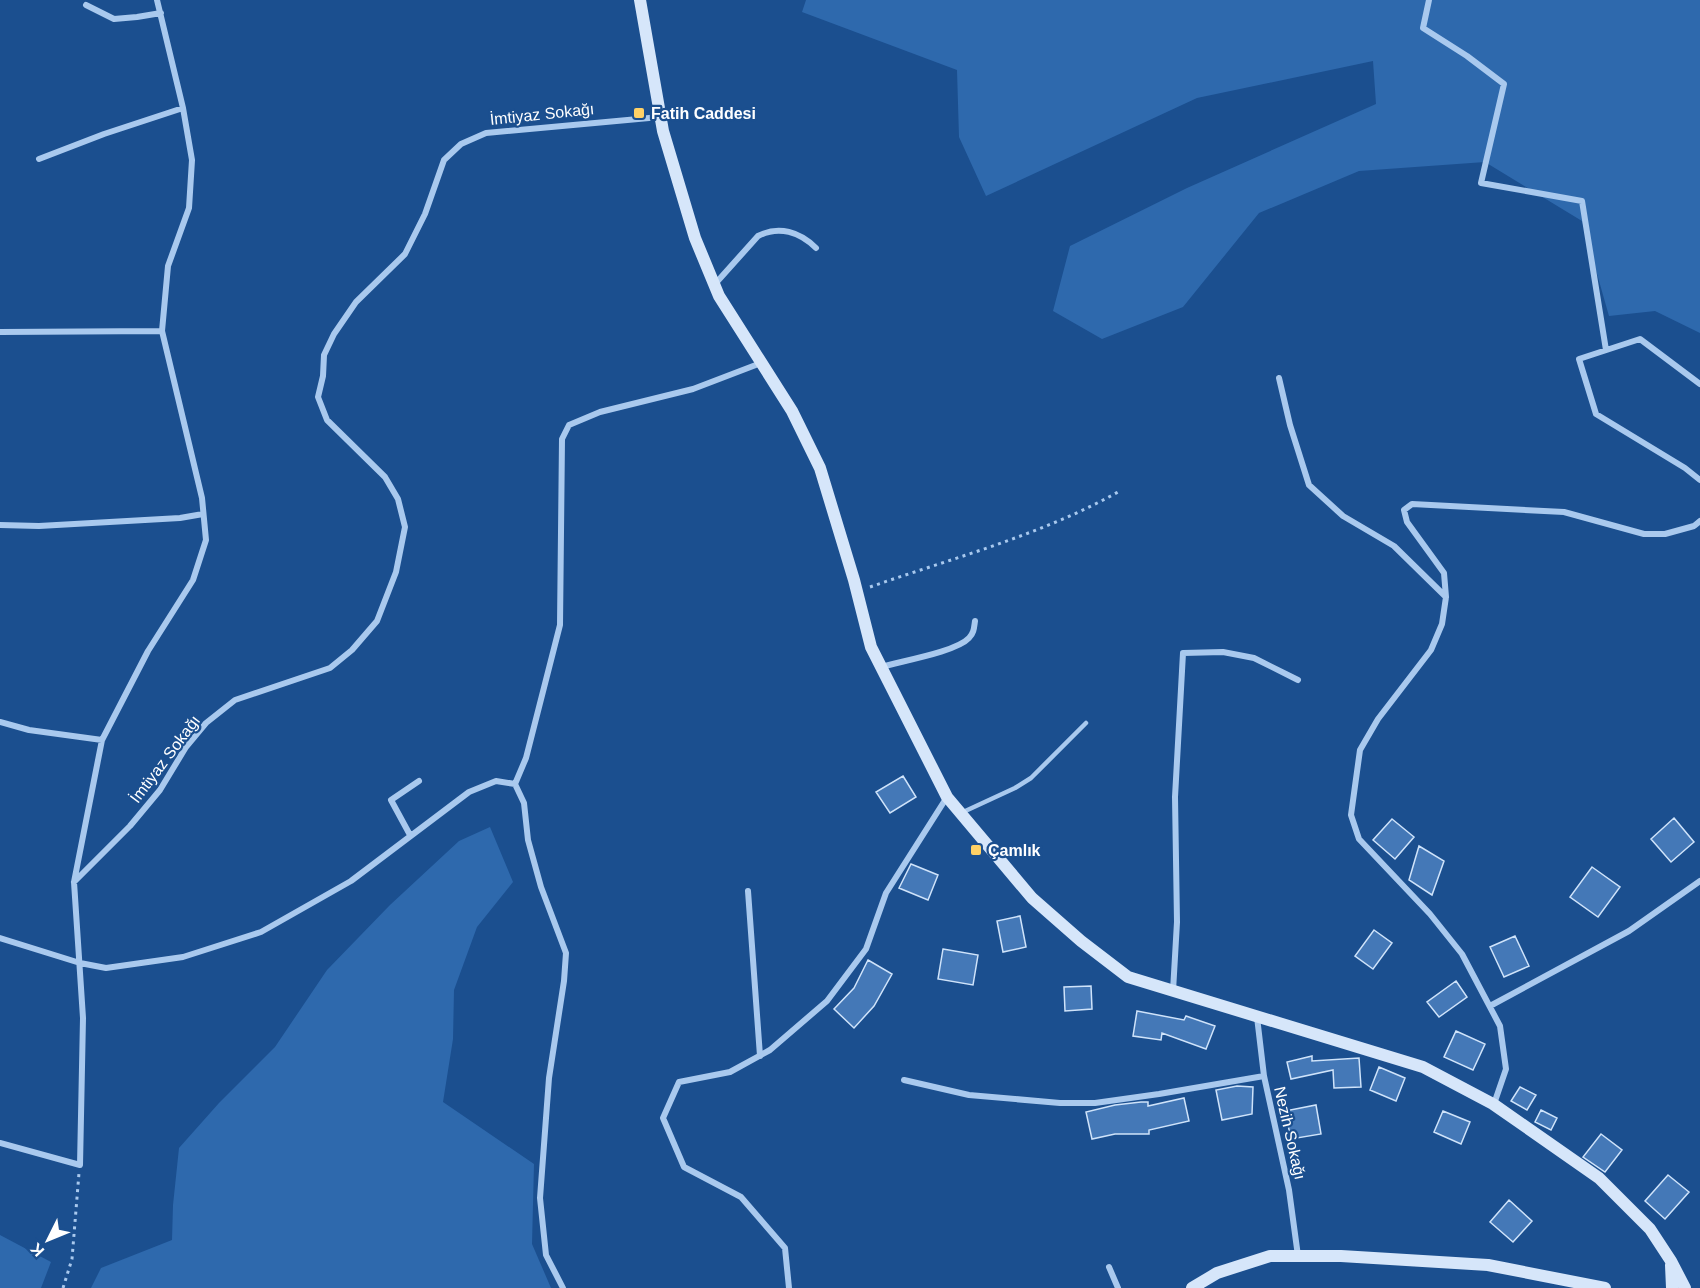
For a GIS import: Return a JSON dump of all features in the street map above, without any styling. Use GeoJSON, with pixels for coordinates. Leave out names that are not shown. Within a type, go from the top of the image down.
{"type":"FeatureCollection","features":[{"type":"Feature","properties":{"kind":"street"},"geometry":{"type":"LineString","coordinates":[[0,1143],[80,1165],[83,1018],[74,882],[102,740],[148,651],[193,580],[206,540],[202,498],[162,331],[168,266],[189,208],[192,160],[183,108],[158,0]]}},
{"type":"Feature","properties":{"kind":"street"},"geometry":{"type":"LineString","coordinates":[[640,0],[661,117],[695,238],[719,296],[792,411],[820,468],[857,591],[871,647],[947,797],[1032,898],[1081,941],[1128,977],[1423,1067],[1493,1104],[1599,1178],[1650,1229],[1685,1288]]}},
{"type":"Feature","properties":{"kind":"street"},"geometry":{"type":"LineString","coordinates":[[1429,0],[1423,28],[1467,56],[1504,84],[1481,183],[1582,201],[1606,350]]}},
{"type":"Feature","properties":{"kind":"street"},"geometry":{"type":"LineString","coordinates":[[86,5],[114,19],[160,13]]}},
{"type":"Feature","properties":{"kind":"street"},"geometry":{"type":"LineString","coordinates":[[39,159],[104,134],[183,108]]}},
{"type":"Feature","properties":{"kind":"street","name":"İmtiyaz Sokağı"},"geometry":{"type":"LineString","coordinates":[[74,882],[130,826],[160,790],[186,747],[206,723],[235,700],[330,668],[352,650],[377,621],[396,572],[405,527],[399,499],[385,477],[327,420],[318,397],[323,376],[324,355],[334,334],[356,302],[405,254],[425,214],[444,160],[461,144],[486,132],[661,117]]}},
{"type":"Feature","properties":{"kind":"street"},"geometry":{"type":"LineString","coordinates":[[714,285],[758,236],[766,232],[783,229],[808,240],[816,248]]}},
{"type":"Feature","properties":{"kind":"street"},"geometry":{"type":"LineString","coordinates":[[0,332],[162,331]]}},
{"type":"Feature","properties":{"kind":"street"},"geometry":{"type":"LineString","coordinates":[[1700,384],[1640,339],[1579,359],[1596,414],[1685,468],[1700,480]]}},
{"type":"Feature","properties":{"kind":"street"},"geometry":{"type":"LineString","coordinates":[[515,784],[526,758],[560,625],[562,439],[568,425],[600,412],[693,389],[762,363]]}},
{"type":"Feature","properties":{"kind":"street"},"geometry":{"type":"LineString","coordinates":[[1279,378],[1290,425],[1309,485],[1343,516],[1394,546],[1446,597]]}},
{"type":"Feature","properties":{"kind":"street"},"geometry":{"type":"LineString","coordinates":[[1493,1104],[1506,1068],[1500,1026],[1462,954],[1430,914],[1359,839],[1351,815],[1360,750],[1378,719],[1431,650],[1442,624],[1446,597],[1444,573],[1407,522],[1404,510],[1412,504],[1564,512],[1644,534],[1665,534],[1694,526],[1700,521]]}},
{"type":"Feature","properties":{"kind":"street"},"geometry":{"type":"LineString","coordinates":[[0,525],[39,526],[180,519],[204,514]]}},
{"type":"Feature","properties":{"kind":"street"},"geometry":{"type":"LineString","coordinates":[[881,667],[957,646],[969,638],[974,630],[975,621]]}},
{"type":"Feature","properties":{"kind":"street"},"geometry":{"type":"LineString","coordinates":[[1173,991],[1177,922],[1175,797],[1183,652],[1223,652],[1254,658],[1298,680]]}},
{"type":"Feature","properties":{"kind":"street"},"geometry":{"type":"LineString","coordinates":[[0,722],[28,730],[102,740]]}},
{"type":"Feature","properties":{"kind":"street"},"geometry":{"type":"LineString","coordinates":[[410,835],[391,800],[419,781]]}},
{"type":"Feature","properties":{"kind":"street"},"geometry":{"type":"LineString","coordinates":[[0,938],[80,963],[106,968],[183,957],[261,932],[351,881],[469,792],[496,781],[515,784]]}},
{"type":"Feature","properties":{"kind":"street"},"geometry":{"type":"LineString","coordinates":[[515,784],[525,803],[528,840],[566,953],[549,1078],[540,1198],[546,1255],[563,1288]]}},
{"type":"Feature","properties":{"kind":"street"},"geometry":{"type":"LineString","coordinates":[[789,1288],[784,1248],[741,1197],[684,1167],[663,1118],[679,1082],[730,1072],[760,1056],[827,1001],[866,949],[886,893],[947,797]]}},
{"type":"Feature","properties":{"kind":"street"},"geometry":{"type":"LineString","coordinates":[[1490,1006],[1629,931],[1700,881]]}},
{"type":"Feature","properties":{"kind":"street"},"geometry":{"type":"LineString","coordinates":[[748,891],[760,1056]]}},
{"type":"Feature","properties":{"kind":"street","name":"Nezih Sokağı"},"geometry":{"type":"LineString","coordinates":[[1257,1017],[1264,1076],[1289,1190],[1298,1256]]}},
{"type":"Feature","properties":{"kind":"street"},"geometry":{"type":"LineString","coordinates":[[904,1080],[969,1095],[1083,1103],[1115,1101],[1264,1076]]}},
{"type":"Feature","properties":{"kind":"street"},"geometry":{"type":"LineString","coordinates":[[1192,1288],[1217,1273],[1270,1256],[1341,1256],[1488,1265],[1552,1280],[1605,1288]]}},
{"type":"Feature","properties":{"kind":"street"},"geometry":{"type":"LineString","coordinates":[[1671,1261],[1672,1288]]}},
{"type":"Feature","properties":{"kind":"street"},"geometry":{"type":"LineString","coordinates":[[1109,1267],[1118,1288]]}},
{"type":"Feature","properties":{"kind":"lane"},"geometry":{"type":"LineString","coordinates":[[961,813],[1031,778],[1086,723]]}},
{"type":"Feature","properties":{"kind":"path"},"geometry":{"type":"LineString","coordinates":[[857,591],[1027,533],[1086,510],[1118,492]]}},
{"type":"Feature","properties":{"kind":"path"},"geometry":{"type":"LineString","coordinates":[[63,1288],[72,1259],[80,1165]]}},
{"type":"Feature","properties":{"kind":"shaded area"},"geometry":{"type":"Polygon","coordinates":[[[806,0],[1700,0],[1700,333],[1655,311],[1609,316],[1582,221],[1485,162],[1359,171],[1259,213],[1183,307],[1102,339],[1053,311],[1070,246],[1187,188],[1376,104],[1373,61],[1197,98],[986,196],[959,137],[957,70],[802,12],[806,0]]]}},
{"type":"Feature","properties":{"kind":"shaded area"},"geometry":{"type":"Polygon","coordinates":[[[490,827],[513,882],[477,927],[454,990],[453,1039],[443,1102],[534,1164],[532,1244],[551,1288],[91,1288],[101,1268],[172,1240],[179,1148],[219,1103],[275,1047],[327,970],[390,905],[459,841],[490,827]]]}},
{"type":"Feature","properties":{"kind":"shaded area"},"geometry":{"type":"Polygon","coordinates":[[[0,1235],[51,1262],[41,1288],[0,1288],[0,1235]]]}},
{"type":"Feature","properties":{"kind":"building"},"geometry":{"type":"Polygon","coordinates":[[[903,776],[916,797],[890,813],[876,792],[903,776]]]}},
{"type":"Feature","properties":{"kind":"building"},"geometry":{"type":"Polygon","coordinates":[[[1674,818],[1694,842],[1671,862],[1651,839],[1674,818]]]}},
{"type":"Feature","properties":{"kind":"building"},"geometry":{"type":"Polygon","coordinates":[[[1392,819],[1414,837],[1395,859],[1373,840],[1392,819]]]}},
{"type":"Feature","properties":{"kind":"building"},"geometry":{"type":"Polygon","coordinates":[[[1419,846],[1444,861],[1432,895],[1409,880],[1419,846]]]}},
{"type":"Feature","properties":{"kind":"building"},"geometry":{"type":"Polygon","coordinates":[[[911,864],[938,875],[928,900],[899,888],[911,864]]]}},
{"type":"Feature","properties":{"kind":"building"},"geometry":{"type":"Polygon","coordinates":[[[1592,867],[1620,887],[1598,917],[1570,897],[1592,867]]]}},
{"type":"Feature","properties":{"kind":"building"},"geometry":{"type":"Polygon","coordinates":[[[1020,916],[1026,947],[1003,952],[997,921],[1020,916]]]}},
{"type":"Feature","properties":{"kind":"building"},"geometry":{"type":"Polygon","coordinates":[[[1374,930],[1392,943],[1373,969],[1355,956],[1374,930]]]}},
{"type":"Feature","properties":{"kind":"building"},"geometry":{"type":"Polygon","coordinates":[[[1515,936],[1529,966],[1504,977],[1490,947],[1515,936]]]}},
{"type":"Feature","properties":{"kind":"building"},"geometry":{"type":"Polygon","coordinates":[[[943,949],[978,955],[973,985],[938,979],[943,949]]]}},
{"type":"Feature","properties":{"kind":"building"},"geometry":{"type":"Polygon","coordinates":[[[868,960],[892,974],[874,1006],[854,1028],[834,1009],[854,988],[868,960]]]}},
{"type":"Feature","properties":{"kind":"building"},"geometry":{"type":"Polygon","coordinates":[[[1456,981],[1467,997],[1439,1017],[1427,1002],[1456,981]]]}},
{"type":"Feature","properties":{"kind":"building"},"geometry":{"type":"Polygon","coordinates":[[[1091,986],[1092,1009],[1065,1011],[1064,987],[1091,986]]]}},
{"type":"Feature","properties":{"kind":"building"},"geometry":{"type":"Polygon","coordinates":[[[1137,1011],[1184,1020],[1186,1016],[1215,1026],[1206,1049],[1162,1033],[1161,1040],[1133,1036],[1137,1011]]]}},
{"type":"Feature","properties":{"kind":"building"},"geometry":{"type":"Polygon","coordinates":[[[1456,1031],[1485,1044],[1473,1070],[1444,1057],[1456,1031]]]}},
{"type":"Feature","properties":{"kind":"building"},"geometry":{"type":"Polygon","coordinates":[[[1312,1056],[1312,1061],[1359,1058],[1361,1087],[1334,1088],[1333,1070],[1291,1079],[1287,1062],[1312,1056]]]}},
{"type":"Feature","properties":{"kind":"building"},"geometry":{"type":"Polygon","coordinates":[[[1379,1067],[1405,1078],[1396,1101],[1370,1090],[1379,1067]]]}},
{"type":"Feature","properties":{"kind":"building"},"geometry":{"type":"Polygon","coordinates":[[[1237,1086],[1253,1087],[1252,1114],[1222,1120],[1216,1090],[1237,1086]]]}},
{"type":"Feature","properties":{"kind":"building"},"geometry":{"type":"Polygon","coordinates":[[[1520,1087],[1536,1095],[1527,1110],[1511,1101],[1520,1087]]]}},
{"type":"Feature","properties":{"kind":"building"},"geometry":{"type":"Polygon","coordinates":[[[1184,1098],[1189,1121],[1149,1130],[1149,1134],[1115,1134],[1092,1139],[1086,1112],[1141,1102],[1148,1102],[1148,1106],[1184,1098]]]}},
{"type":"Feature","properties":{"kind":"building"},"geometry":{"type":"Polygon","coordinates":[[[1316,1105],[1321,1134],[1291,1139],[1285,1111],[1316,1105]]]}},
{"type":"Feature","properties":{"kind":"building"},"geometry":{"type":"Polygon","coordinates":[[[1541,1110],[1557,1118],[1551,1130],[1535,1122],[1541,1110]]]}},
{"type":"Feature","properties":{"kind":"building"},"geometry":{"type":"Polygon","coordinates":[[[1443,1111],[1470,1122],[1461,1144],[1434,1132],[1443,1111]]]}},
{"type":"Feature","properties":{"kind":"building"},"geometry":{"type":"Polygon","coordinates":[[[1601,1134],[1622,1150],[1605,1172],[1583,1157],[1601,1134]]]}},
{"type":"Feature","properties":{"kind":"building"},"geometry":{"type":"Polygon","coordinates":[[[1668,1175],[1689,1192],[1665,1219],[1645,1201],[1668,1175]]]}},
{"type":"Feature","properties":{"kind":"building"},"geometry":{"type":"Polygon","coordinates":[[[1509,1200],[1532,1221],[1513,1242],[1490,1222],[1509,1200]]]}},
{"type":"Feature","properties":{"kind":"place","name":"Fatih Caddesi"},"geometry":{"type":"Point","coordinates":[639,113]}},
{"type":"Feature","properties":{"kind":"place","name":"Çamlık"},"geometry":{"type":"Point","coordinates":[976,850]}}]}
